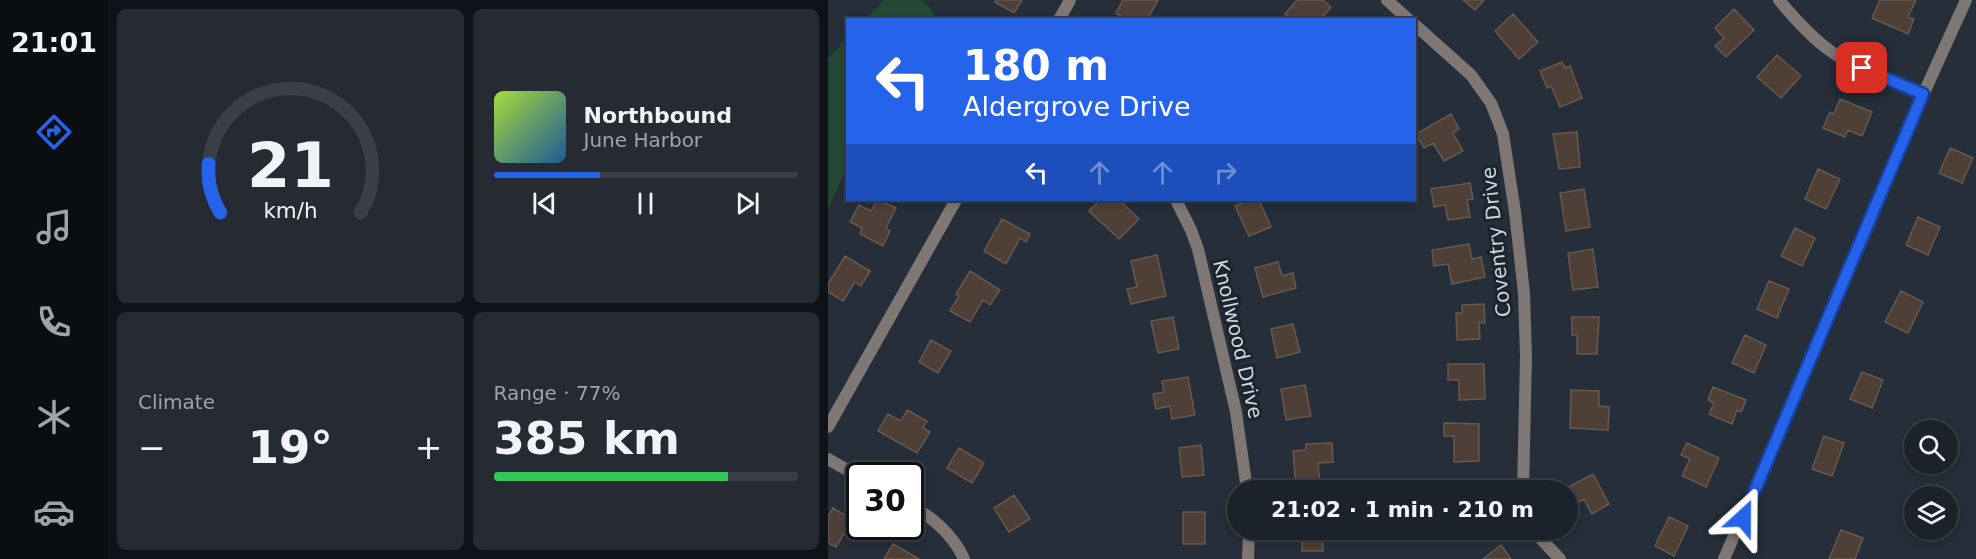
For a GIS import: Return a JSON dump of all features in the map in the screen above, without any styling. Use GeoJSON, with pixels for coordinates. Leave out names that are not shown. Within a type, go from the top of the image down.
{"type":"FeatureCollection","features":[{"type":"Feature","properties":{"kind":"street"},"geometry":{"type":"LineString","coordinates":[[1060,18],[1070,0]]}},
{"type":"Feature","properties":{"kind":"street"},"geometry":{"type":"LineString","coordinates":[[1387,0],[1407,18]]}},
{"type":"Feature","properties":{"kind":"street"},"geometry":{"type":"LineString","coordinates":[[1779,0],[1807,31],[1830,51],[1844,60],[1923,94]]}},
{"type":"Feature","properties":{"kind":"street"},"geometry":{"type":"LineString","coordinates":[[1724,559],[1923,94],[1966,0]]}},
{"type":"Feature","properties":{"kind":"street","name":"Coventry Drive"},"geometry":{"type":"LineString","coordinates":[[1416,26],[1471,75],[1491,103],[1503,134],[1524,292],[1526,357],[1523,480]]}},
{"type":"Feature","properties":{"kind":"street"},"geometry":{"type":"LineString","coordinates":[[828,427],[955,201]]}},
{"type":"Feature","properties":{"kind":"street","name":"Knollwood Drive"},"geometry":{"type":"LineString","coordinates":[[1176,201],[1198,249],[1236,412],[1246,480]]}},
{"type":"Feature","properties":{"kind":"street"},"geometry":{"type":"LineString","coordinates":[[828,459],[846,469]]}},
{"type":"Feature","properties":{"kind":"street"},"geometry":{"type":"LineString","coordinates":[[924,514],[937,523],[955,543],[964,559]]}},
{"type":"Feature","properties":{"kind":"street"},"geometry":{"type":"LineString","coordinates":[[1248,559],[1249,540]]}},
{"type":"Feature","properties":{"kind":"street"},"geometry":{"type":"LineString","coordinates":[[1542,540],[1560,559]]}},
{"type":"Feature","properties":{"kind":"green space"},"geometry":{"type":"Polygon","coordinates":[[[885,0],[920,0],[932,9],[934,18],[866,18],[885,0]]]}},
{"type":"Feature","properties":{"kind":"green space"},"geometry":{"type":"Polygon","coordinates":[[[846,38],[846,169],[828,208],[828,59],[846,38]]]}},
{"type":"Feature","properties":{"kind":"building"},"geometry":{"type":"Polygon","coordinates":[[[996,0],[1022,0],[1014,13],[995,2],[996,0]]]}},
{"type":"Feature","properties":{"kind":"building"},"geometry":{"type":"Polygon","coordinates":[[[1123,0],[1158,0],[1148,18],[1124,18],[1116,13],[1123,0]]]}},
{"type":"Feature","properties":{"kind":"building"},"geometry":{"type":"Polygon","coordinates":[[[1297,0],[1323,0],[1331,7],[1322,18],[1290,18],[1285,14],[1297,0]]]}},
{"type":"Feature","properties":{"kind":"building"},"geometry":{"type":"Polygon","coordinates":[[[1463,0],[1484,0],[1475,10],[1463,0]]]}},
{"type":"Feature","properties":{"kind":"building"},"geometry":{"type":"Polygon","coordinates":[[[1880,0],[1916,0],[1908,17],[1914,19],[1908,34],[1872,18],[1880,0]]]}},
{"type":"Feature","properties":{"kind":"building"},"geometry":{"type":"Polygon","coordinates":[[[1734,9],[1754,30],[1726,57],[1715,46],[1724,38],[1715,28],[1734,9]]]}},
{"type":"Feature","properties":{"kind":"building"},"geometry":{"type":"Polygon","coordinates":[[[1513,14],[1538,42],[1519,59],[1495,31],[1513,14]]]}},
{"type":"Feature","properties":{"kind":"building"},"geometry":{"type":"Polygon","coordinates":[[[1777,55],[1801,76],[1781,98],[1757,77],[1777,55]]]}},
{"type":"Feature","properties":{"kind":"building"},"geometry":{"type":"Polygon","coordinates":[[[1562,62],[1565,68],[1570,66],[1582,98],[1560,107],[1551,86],[1547,88],[1540,71],[1562,62]]]}},
{"type":"Feature","properties":{"kind":"building"},"geometry":{"type":"Polygon","coordinates":[[[1840,99],[1872,112],[1862,136],[1848,130],[1845,137],[1823,128],[1830,112],[1834,114],[1840,99]]]}},
{"type":"Feature","properties":{"kind":"building"},"geometry":{"type":"Polygon","coordinates":[[[1451,114],[1459,129],[1453,133],[1463,151],[1444,161],[1433,143],[1424,148],[1416,134],[1451,114]]]}},
{"type":"Feature","properties":{"kind":"building"},"geometry":{"type":"Polygon","coordinates":[[[1577,132],[1580,167],[1559,169],[1553,134],[1577,132]]]}},
{"type":"Feature","properties":{"kind":"building"},"geometry":{"type":"Polygon","coordinates":[[[1950,148],[1973,158],[1962,183],[1939,173],[1950,148]]]}},
{"type":"Feature","properties":{"kind":"building"},"geometry":{"type":"Polygon","coordinates":[[[1818,169],[1840,179],[1826,209],[1805,199],[1818,169]]]}},
{"type":"Feature","properties":{"kind":"building"},"geometry":{"type":"Polygon","coordinates":[[[1470,183],[1473,199],[1467,200],[1470,217],[1448,220],[1445,205],[1434,207],[1431,189],[1470,183]]]}},
{"type":"Feature","properties":{"kind":"building"},"geometry":{"type":"Polygon","coordinates":[[[1584,189],[1590,227],[1566,231],[1560,193],[1584,189]]]}},
{"type":"Feature","properties":{"kind":"building"},"geometry":{"type":"Polygon","coordinates":[[[876,201],[896,208],[886,228],[890,231],[883,246],[860,234],[862,228],[850,222],[859,205],[871,211],[876,201]]]}},
{"type":"Feature","properties":{"kind":"building"},"geometry":{"type":"Polygon","coordinates":[[[1099,201],[1120,201],[1139,219],[1119,239],[1089,211],[1099,201]]]}},
{"type":"Feature","properties":{"kind":"building"},"geometry":{"type":"Polygon","coordinates":[[[1247,201],[1259,201],[1271,227],[1249,236],[1235,206],[1247,201]]]}},
{"type":"Feature","properties":{"kind":"building"},"geometry":{"type":"Polygon","coordinates":[[[1918,217],[1940,227],[1928,255],[1906,245],[1918,217]]]}},
{"type":"Feature","properties":{"kind":"building"},"geometry":{"type":"Polygon","coordinates":[[[1002,219],[1030,234],[1026,242],[1020,238],[1006,264],[984,251],[1002,219]]]}},
{"type":"Feature","properties":{"kind":"building"},"geometry":{"type":"Polygon","coordinates":[[[1795,228],[1815,238],[1802,266],[1781,256],[1795,228]]]}},
{"type":"Feature","properties":{"kind":"building"},"geometry":{"type":"Polygon","coordinates":[[[1469,244],[1472,259],[1481,257],[1485,277],[1452,284],[1448,264],[1434,266],[1432,250],[1469,244]]]}},
{"type":"Feature","properties":{"kind":"building"},"geometry":{"type":"Polygon","coordinates":[[[1593,249],[1598,287],[1573,290],[1568,253],[1593,249]]]}},
{"type":"Feature","properties":{"kind":"building"},"geometry":{"type":"Polygon","coordinates":[[[1157,255],[1166,296],[1131,304],[1127,289],[1137,287],[1131,261],[1157,255]]]}},
{"type":"Feature","properties":{"kind":"building"},"geometry":{"type":"Polygon","coordinates":[[[845,256],[870,271],[861,286],[855,282],[843,301],[828,292],[828,284],[845,256]]]}},
{"type":"Feature","properties":{"kind":"building"},"geometry":{"type":"Polygon","coordinates":[[[1278,262],[1282,276],[1293,273],[1296,288],[1263,297],[1255,268],[1278,262]]]}},
{"type":"Feature","properties":{"kind":"building"},"geometry":{"type":"Polygon","coordinates":[[[970,271],[1000,290],[990,305],[983,300],[970,322],[950,311],[959,296],[956,294],[970,271]]]}},
{"type":"Feature","properties":{"kind":"building"},"geometry":{"type":"Polygon","coordinates":[[[1769,281],[1789,289],[1777,318],[1757,309],[1769,281]]]}},
{"type":"Feature","properties":{"kind":"building"},"geometry":{"type":"Polygon","coordinates":[[[1901,291],[1923,302],[1908,333],[1885,322],[1901,291]]]}},
{"type":"Feature","properties":{"kind":"building"},"geometry":{"type":"Polygon","coordinates":[[[1484,304],[1485,323],[1479,323],[1480,339],[1457,340],[1456,313],[1462,313],[1462,305],[1484,304]]]}},
{"type":"Feature","properties":{"kind":"building"},"geometry":{"type":"Polygon","coordinates":[[[1173,317],[1179,349],[1158,353],[1151,321],[1173,317]]]}},
{"type":"Feature","properties":{"kind":"building"},"geometry":{"type":"Polygon","coordinates":[[[1572,317],[1599,317],[1597,354],[1577,354],[1577,335],[1572,335],[1572,317]]]}},
{"type":"Feature","properties":{"kind":"building"},"geometry":{"type":"Polygon","coordinates":[[[1293,324],[1300,352],[1277,358],[1271,329],[1293,324]]]}},
{"type":"Feature","properties":{"kind":"building"},"geometry":{"type":"Polygon","coordinates":[[[1745,335],[1766,345],[1754,373],[1732,363],[1745,335]]]}},
{"type":"Feature","properties":{"kind":"building"},"geometry":{"type":"Polygon","coordinates":[[[931,340],[951,351],[938,373],[919,362],[931,340]]]}},
{"type":"Feature","properties":{"kind":"building"},"geometry":{"type":"Polygon","coordinates":[[[1448,364],[1484,364],[1485,399],[1459,400],[1459,380],[1448,380],[1448,364]]]}},
{"type":"Feature","properties":{"kind":"building"},"geometry":{"type":"Polygon","coordinates":[[[1862,372],[1883,380],[1872,408],[1850,399],[1862,372]]]}},
{"type":"Feature","properties":{"kind":"building"},"geometry":{"type":"Polygon","coordinates":[[[1188,377],[1195,415],[1172,419],[1170,406],[1156,409],[1153,394],[1164,392],[1162,381],[1188,377]]]}},
{"type":"Feature","properties":{"kind":"building"},"geometry":{"type":"Polygon","coordinates":[[[1305,385],[1311,416],[1286,420],[1281,389],[1305,385]]]}},
{"type":"Feature","properties":{"kind":"building"},"geometry":{"type":"Polygon","coordinates":[[[1713,387],[1746,400],[1741,412],[1737,410],[1732,424],[1709,414],[1714,403],[1708,400],[1713,387]]]}},
{"type":"Feature","properties":{"kind":"building"},"geometry":{"type":"Polygon","coordinates":[[[1571,390],[1599,391],[1599,406],[1609,407],[1608,430],[1570,428],[1571,390]]]}},
{"type":"Feature","properties":{"kind":"building"},"geometry":{"type":"Polygon","coordinates":[[[907,410],[927,421],[923,428],[930,432],[917,453],[878,431],[888,414],[901,421],[907,410]]]}},
{"type":"Feature","properties":{"kind":"building"},"geometry":{"type":"Polygon","coordinates":[[[1444,423],[1479,424],[1479,461],[1454,462],[1454,436],[1444,436],[1444,423]]]}},
{"type":"Feature","properties":{"kind":"building"},"geometry":{"type":"Polygon","coordinates":[[[1824,436],[1844,443],[1832,476],[1812,469],[1824,436]]]}},
{"type":"Feature","properties":{"kind":"building"},"geometry":{"type":"Polygon","coordinates":[[[1332,443],[1333,462],[1318,463],[1320,480],[1295,480],[1293,451],[1306,450],[1306,444],[1332,443]]]}},
{"type":"Feature","properties":{"kind":"building"},"geometry":{"type":"Polygon","coordinates":[[[1687,443],[1719,458],[1706,487],[1682,476],[1690,459],[1681,455],[1687,443]]]}},
{"type":"Feature","properties":{"kind":"building"},"geometry":{"type":"Polygon","coordinates":[[[1201,445],[1204,475],[1182,477],[1179,448],[1201,445]]]}},
{"type":"Feature","properties":{"kind":"building"},"geometry":{"type":"Polygon","coordinates":[[[959,448],[984,463],[972,483],[947,468],[959,448]]]}},
{"type":"Feature","properties":{"kind":"building"},"geometry":{"type":"Polygon","coordinates":[[[1593,474],[1609,504],[1592,514],[1584,499],[1579,502],[1578,500],[1578,482],[1593,474]]]}},
{"type":"Feature","properties":{"kind":"building"},"geometry":{"type":"Polygon","coordinates":[[[1014,495],[1030,519],[1009,532],[994,508],[1014,495]]]}},
{"type":"Feature","properties":{"kind":"building"},"geometry":{"type":"Polygon","coordinates":[[[833,508],[846,516],[846,530],[836,547],[828,543],[828,517],[833,508]]]}},
{"type":"Feature","properties":{"kind":"building"},"geometry":{"type":"Polygon","coordinates":[[[1183,512],[1205,512],[1205,544],[1183,544],[1183,512]]]}},
{"type":"Feature","properties":{"kind":"building"},"geometry":{"type":"Polygon","coordinates":[[[1669,517],[1688,526],[1674,556],[1655,546],[1669,517]]]}},
{"type":"Feature","properties":{"kind":"building"},"geometry":{"type":"Polygon","coordinates":[[[1841,530],[1863,538],[1855,559],[1829,559],[1841,530]]]}},
{"type":"Feature","properties":{"kind":"building"},"geometry":{"type":"Polygon","coordinates":[[[1302,540],[1323,540],[1323,551],[1302,551],[1302,540]]]}},
{"type":"Feature","properties":{"kind":"building"},"geometry":{"type":"Polygon","coordinates":[[[893,544],[919,559],[884,559],[893,544]]]}},
{"type":"Feature","properties":{"kind":"building"},"geometry":{"type":"Polygon","coordinates":[[[1501,545],[1511,559],[1483,559],[1501,545]]]}},
{"type":"Feature","properties":{"kind":"route"},"geometry":{"type":"LineString","coordinates":[[1743,518],[1923,94],[1862,68]]}}]}
